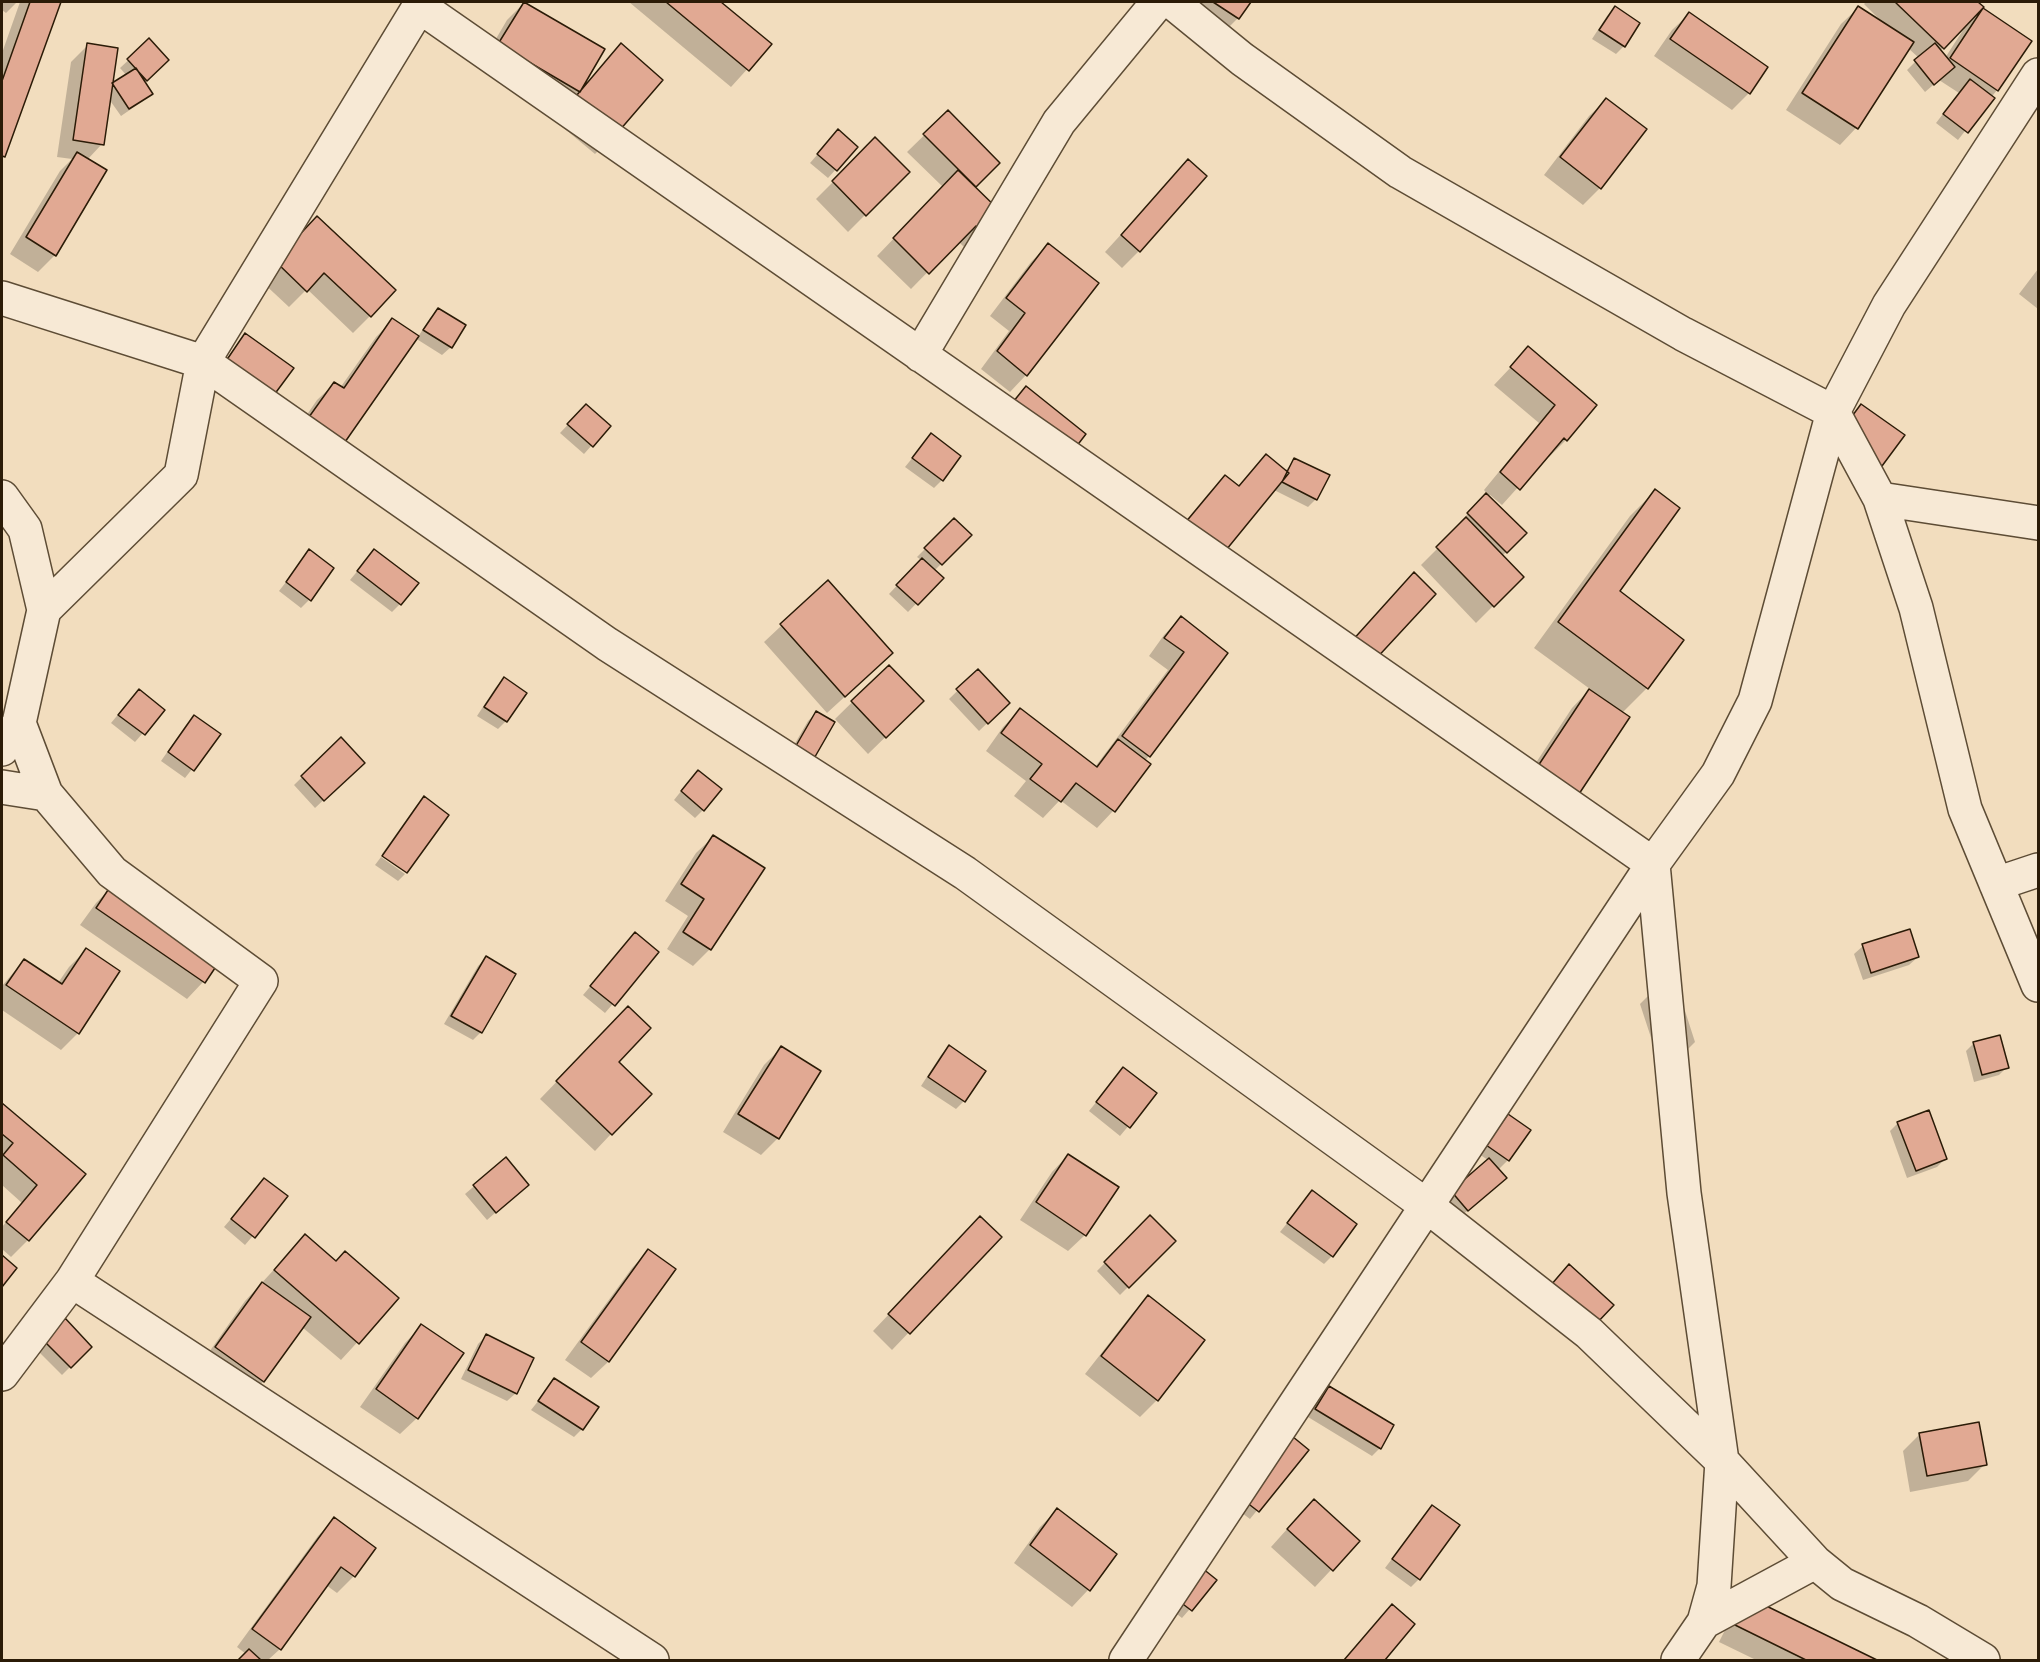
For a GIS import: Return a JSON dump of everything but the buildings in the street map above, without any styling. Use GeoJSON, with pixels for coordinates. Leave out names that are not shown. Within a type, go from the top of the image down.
{"type":"FeatureCollection","features":[{"type":"Feature","properties":{"kind":"street"},"geometry":{"type":"LineString","coordinates":[[920,355],[1059,122],[1158,2]]}},
{"type":"Feature","properties":{"kind":"street"},"geometry":{"type":"LineString","coordinates":[[1172,2],[1242,59],[1400,172],[1683,334],[1833,412],[1880,499],[1916,608],[1965,809],[2038,985]]}},
{"type":"Feature","properties":{"kind":"street"},"geometry":{"type":"LineString","coordinates":[[44,610],[181,475],[203,362],[420,4],[920,355],[1653,864],[1684,1193],[1722,1461],[1714,1586],[1704,1622],[1678,1660]]}},
{"type":"Feature","properties":{"kind":"street"},"geometry":{"type":"LineString","coordinates":[[1126,1660],[1653,864],[1718,774],[1755,701],[1833,412],[1888,305],[2038,75]]}},
{"type":"Feature","properties":{"kind":"street"},"geometry":{"type":"LineString","coordinates":[[2,298],[203,362],[607,644],[965,873],[1427,1206],[1589,1333],[1722,1461],[1815,1562],[1842,1584],[1918,1621],[1983,1660]]}},
{"type":"Feature","properties":{"kind":"street"},"geometry":{"type":"LineString","coordinates":[[2,497],[25,529],[44,610],[10,736],[46,794],[112,872],[261,981],[72,1281],[2,1374]]}},
{"type":"Feature","properties":{"kind":"street"},"geometry":{"type":"LineString","coordinates":[[1880,499],[2038,523]]}},
{"type":"Feature","properties":{"kind":"street"},"geometry":{"type":"LineString","coordinates":[[2,787],[46,794]]}},
{"type":"Feature","properties":{"kind":"street"},"geometry":{"type":"LineString","coordinates":[[1996,884],[2038,870]]}},
{"type":"Feature","properties":{"kind":"street"},"geometry":{"type":"LineString","coordinates":[[72,1281],[652,1660]]}},
{"type":"Feature","properties":{"kind":"street"},"geometry":{"type":"LineString","coordinates":[[1704,1622],[1815,1562]]}}]}
